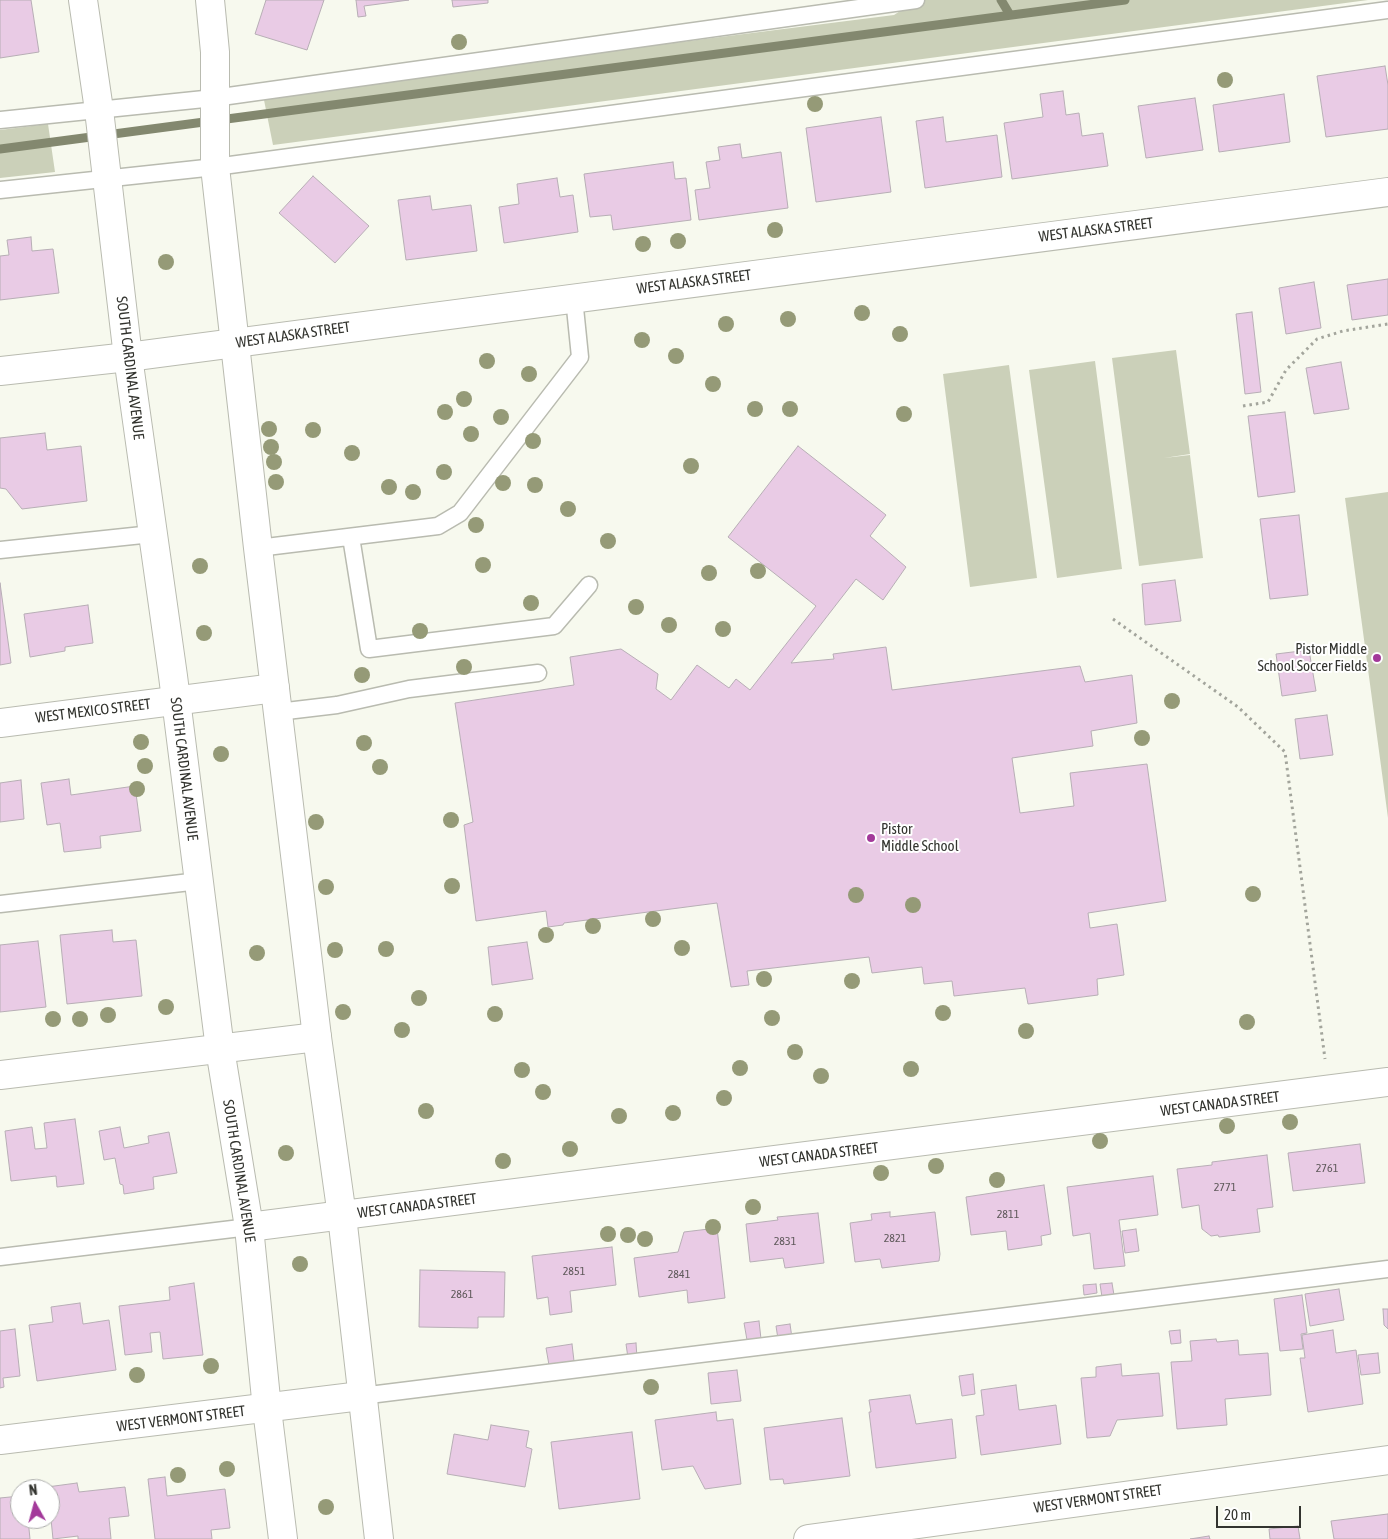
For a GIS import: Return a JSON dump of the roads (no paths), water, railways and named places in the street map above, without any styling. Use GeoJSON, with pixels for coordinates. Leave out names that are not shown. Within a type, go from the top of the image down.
{"type":"FeatureCollection","features":[{"type":"Feature","properties":{"kind":"street","name":"SOUTH CARDINAL AVENUE"},"geometry":{"type":"LineString","coordinates":[[83,0],[100,110],[128,357],[176,700],[220,1049],[249,1227],[267,1409],[283,1539]]}},
{"type":"Feature","properties":{"kind":"street"},"geometry":{"type":"LineString","coordinates":[[210,0],[215,52],[215,167],[276,700],[317,1037],[342,1216],[379,1539]]}},
{"type":"Feature","properties":{"kind":"street","name":"WEST ALASKA STREET"},"geometry":{"type":"LineString","coordinates":[[0,371],[128,357],[1388,192]]}},
{"type":"Feature","properties":{"kind":"street","name":"WEST MEXICO STREET"},"geometry":{"type":"LineString","coordinates":[[0,722],[176,700],[276,700]]}},
{"type":"Feature","properties":{"kind":"street"},"geometry":{"type":"LineString","coordinates":[[0,1075],[317,1037]]}},
{"type":"Feature","properties":{"kind":"street","name":"WEST CANADA STREET"},"geometry":{"type":"LineString","coordinates":[[249,1227],[1388,1082]]}},
{"type":"Feature","properties":{"kind":"street","name":"WEST VERMONT STREET"},"geometry":{"type":"LineString","coordinates":[[0,1440],[362,1396]]}},
{"type":"Feature","properties":{"kind":"street","name":"WEST VERMONT STREET"},"geometry":{"type":"LineString","coordinates":[[808,1539],[1388,1460]]}},
{"type":"Feature","properties":{"kind":"lane"},"geometry":{"type":"LineString","coordinates":[[0,120],[214,98],[916,0]]}},
{"type":"Feature","properties":{"kind":"lane"},"geometry":{"type":"LineString","coordinates":[[0,190],[215,167],[1388,10]]}},
{"type":"Feature","properties":{"kind":"lane"},"geometry":{"type":"LineString","coordinates":[[258,548],[438,526],[460,513],[580,357],[574,298]]}},
{"type":"Feature","properties":{"kind":"lane"},"geometry":{"type":"LineString","coordinates":[[0,550],[152,534]]}},
{"type":"Feature","properties":{"kind":"lane"},"geometry":{"type":"LineString","coordinates":[[350,538],[369,649],[554,626],[590,585]]}},
{"type":"Feature","properties":{"kind":"lane"},"geometry":{"type":"LineString","coordinates":[[276,700],[337,704],[409,689],[538,673]]}},
{"type":"Feature","properties":{"kind":"lane"},"geometry":{"type":"LineString","coordinates":[[0,904],[198,881]]}},
{"type":"Feature","properties":{"kind":"lane"},"geometry":{"type":"LineString","coordinates":[[0,1257],[249,1227]]}},
{"type":"Feature","properties":{"kind":"lane"},"geometry":{"type":"LineString","coordinates":[[362,1396],[1388,1269]]}},
{"type":"Feature","properties":{"kind":"waterway"},"geometry":{"type":"LineString","coordinates":[[1001,0],[1010,15]]}},
{"type":"Feature","properties":{"kind":"waterway"},"geometry":{"type":"LineString","coordinates":[[0,149],[1125,0]]}},
{"type":"Feature","properties":{"kind":"place","name":"Pistor Middle School Soccer Fields"},"geometry":{"type":"Point","coordinates":[1377,658]}},
{"type":"Feature","properties":{"kind":"place","name":"Pistor Middle School"},"geometry":{"type":"Point","coordinates":[871,838]}}]}
